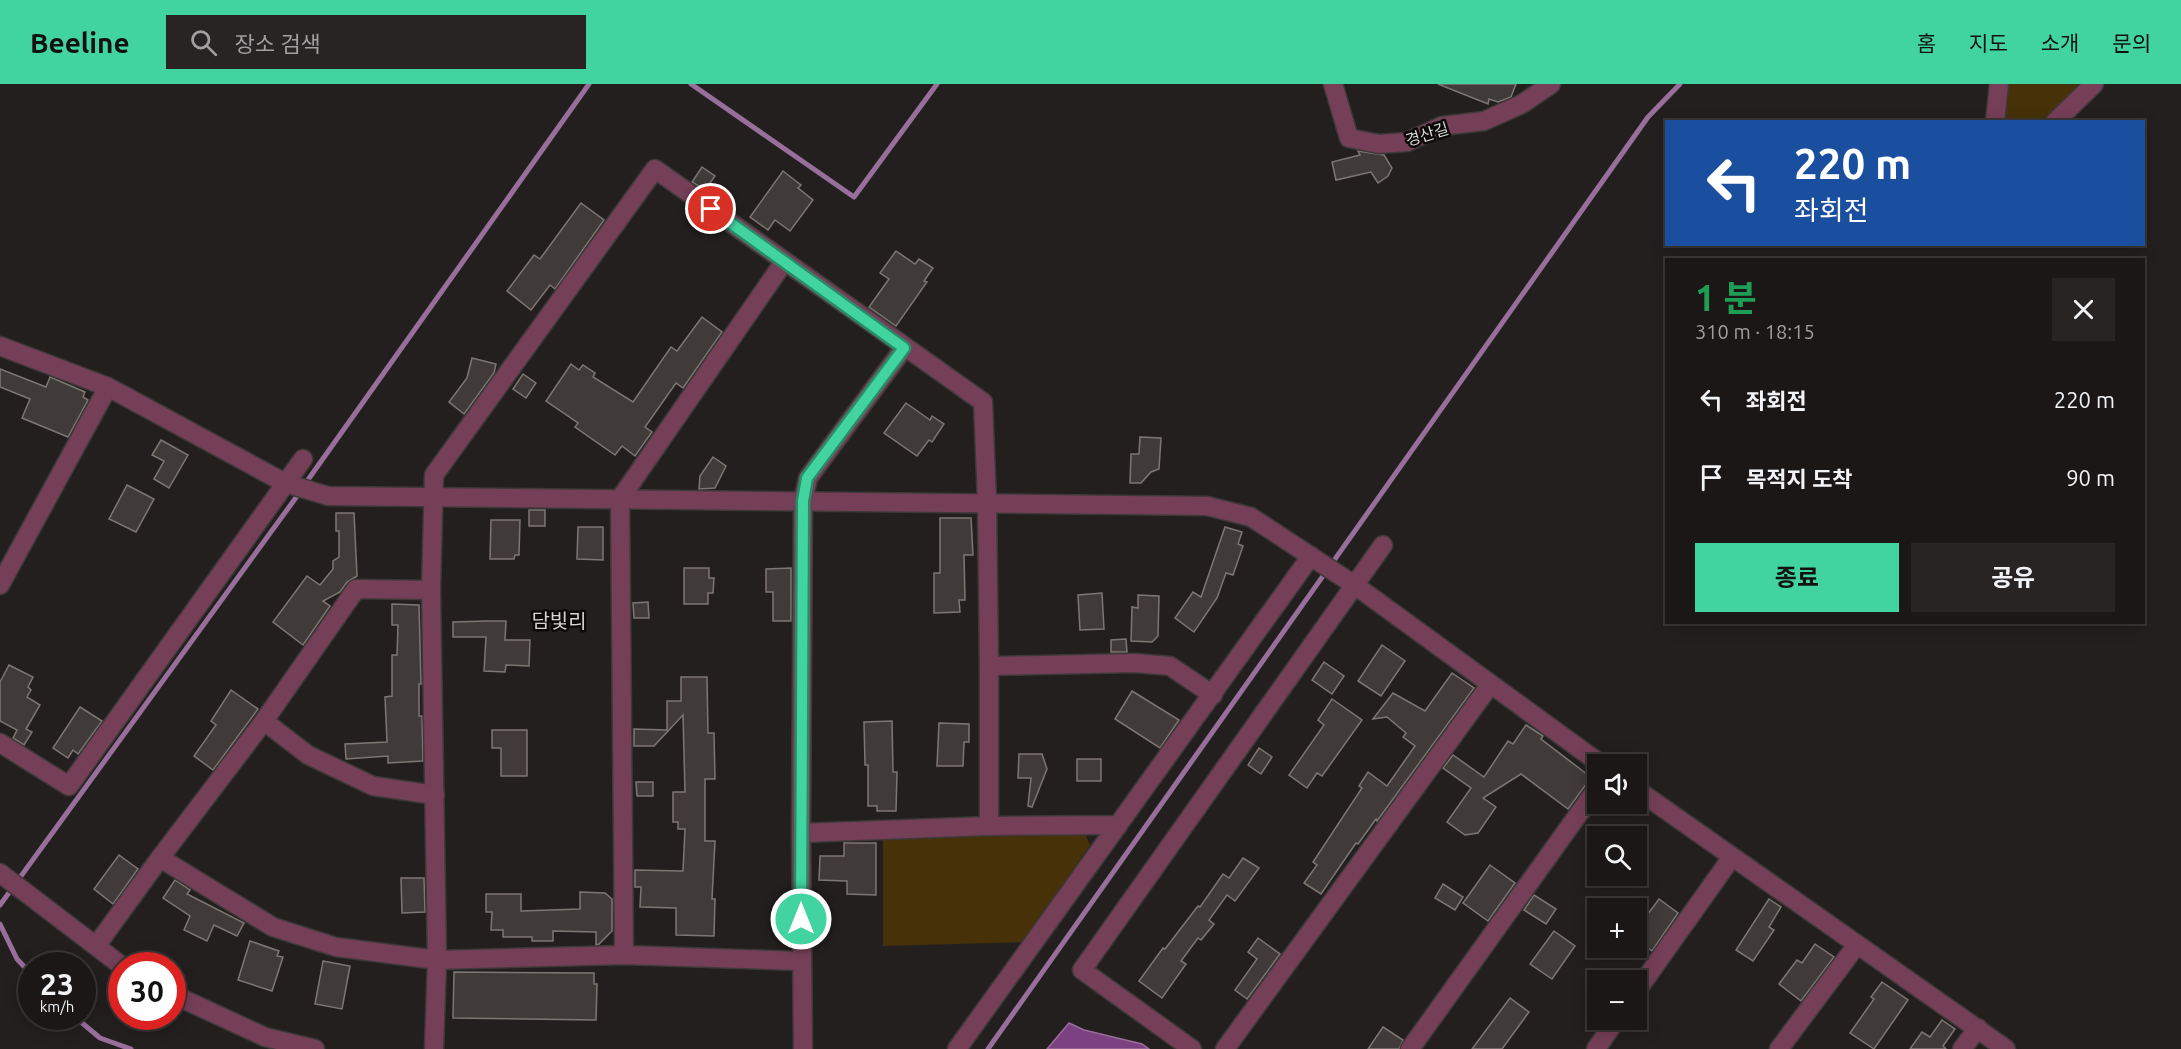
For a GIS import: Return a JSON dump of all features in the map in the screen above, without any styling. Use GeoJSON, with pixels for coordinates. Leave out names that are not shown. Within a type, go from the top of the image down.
{"type":"FeatureCollection","features":[{"type":"Feature","properties":{"kind":"street","name":"경산길"},"geometry":{"type":"LineString","coordinates":[[1333,84],[1349,138],[1379,144],[1407,142],[1442,126],[1484,121],[1522,104],[1551,84]]}},
{"type":"Feature","properties":{"kind":"street"},"geometry":{"type":"LineString","coordinates":[[1995,120],[1999,84]]}},
{"type":"Feature","properties":{"kind":"street"},"geometry":{"type":"LineString","coordinates":[[2057,120],[2094,84]]}},
{"type":"Feature","properties":{"kind":"street"},"geometry":{"type":"LineString","coordinates":[[434,1049],[437,960],[431,590],[434,475],[655,169],[983,402],[987,502],[989,826]]}},
{"type":"Feature","properties":{"kind":"street"},"geometry":{"type":"LineString","coordinates":[[624,955],[620,499],[784,262]]}},
{"type":"Feature","properties":{"kind":"street"},"geometry":{"type":"LineString","coordinates":[[0,346],[108,387],[285,483],[328,496],[1207,506],[1251,517],[1356,586],[1587,754]]}},
{"type":"Feature","properties":{"kind":"street"},"geometry":{"type":"LineString","coordinates":[[803,1049],[801,833],[803,501],[807,478],[904,348]]}},
{"type":"Feature","properties":{"kind":"street"},"geometry":{"type":"LineString","coordinates":[[0,585],[108,387]]}},
{"type":"Feature","properties":{"kind":"street"},"geometry":{"type":"LineString","coordinates":[[0,743],[69,786],[303,459]]}},
{"type":"Feature","properties":{"kind":"street"},"geometry":{"type":"LineString","coordinates":[[1192,1049],[1082,970],[1383,545]]}},
{"type":"Feature","properties":{"kind":"street"},"geometry":{"type":"LineString","coordinates":[[957,1049],[1311,556]]}},
{"type":"Feature","properties":{"kind":"street"},"geometry":{"type":"LineString","coordinates":[[96,946],[264,721],[356,589],[431,590]]}},
{"type":"Feature","properties":{"kind":"street"},"geometry":{"type":"LineString","coordinates":[[989,666],[1135,663],[1170,666],[1213,695]]}},
{"type":"Feature","properties":{"kind":"street"},"geometry":{"type":"LineString","coordinates":[[1224,1049],[1490,685]]}},
{"type":"Feature","properties":{"kind":"street"},"geometry":{"type":"LineString","coordinates":[[264,721],[308,755],[373,786],[435,795]]}},
{"type":"Feature","properties":{"kind":"street"},"geometry":{"type":"LineString","coordinates":[[1647,797],[1856,946],[2006,1049]]}},
{"type":"Feature","properties":{"kind":"street"},"geometry":{"type":"LineString","coordinates":[[1410,1049],[1587,801]]}},
{"type":"Feature","properties":{"kind":"street"},"geometry":{"type":"LineString","coordinates":[[801,833],[989,826],[1118,825]]}},
{"type":"Feature","properties":{"kind":"street"},"geometry":{"type":"LineString","coordinates":[[1647,977],[1732,857]]}},
{"type":"Feature","properties":{"kind":"street"},"geometry":{"type":"LineString","coordinates":[[160,858],[273,927],[336,947],[437,960],[624,955],[801,962]]}},
{"type":"Feature","properties":{"kind":"street"},"geometry":{"type":"LineString","coordinates":[[0,873],[108,955]]}},
{"type":"Feature","properties":{"kind":"street"},"geometry":{"type":"LineString","coordinates":[[1779,1049],[1856,946]]}},
{"type":"Feature","properties":{"kind":"street"},"geometry":{"type":"LineString","coordinates":[[186,1000],[266,1036],[315,1049]]}},
{"type":"Feature","properties":{"kind":"street"},"geometry":{"type":"LineString","coordinates":[[1962,1049],[1978,1028]]}},
{"type":"Feature","properties":{"kind":"street"},"geometry":{"type":"LineString","coordinates":[[1596,1049],[1609,1030]]}},
{"type":"Feature","properties":{"kind":"shaded area"},"geometry":{"type":"Polygon","coordinates":[[[2007,84],[2077,84],[2083,104],[2068,120],[2002,120],[2007,84]]]}},
{"type":"Feature","properties":{"kind":"shaded area"},"geometry":{"type":"Polygon","coordinates":[[[1085,833],[1090,845],[1023,942],[883,946],[883,837],[1085,833]]]}},
{"type":"Feature","properties":{"kind":"shaded area"},"geometry":{"type":"Polygon","coordinates":[[[1069,1023],[1084,1030],[1142,1044],[1149,1049],[1047,1049],[1069,1023]]]}},
{"type":"Feature","properties":{"kind":"building"},"geometry":{"type":"Polygon","coordinates":[[[1438,84],[1516,84],[1511,97],[1498,102],[1489,99],[1488,104],[1438,84]]]}},
{"type":"Feature","properties":{"kind":"building"},"geometry":{"type":"Polygon","coordinates":[[[1358,151],[1384,155],[1392,168],[1388,176],[1378,183],[1371,172],[1336,180],[1332,162],[1360,155],[1358,151]]]}},
{"type":"Feature","properties":{"kind":"building"},"geometry":{"type":"Polygon","coordinates":[[[702,167],[715,176],[705,190],[692,182],[702,167]]]}},
{"type":"Feature","properties":{"kind":"building"},"geometry":{"type":"Polygon","coordinates":[[[783,171],[801,185],[798,188],[813,200],[790,231],[775,220],[768,230],[750,217],[783,171]]]}},
{"type":"Feature","properties":{"kind":"building"},"geometry":{"type":"Polygon","coordinates":[[[581,203],[604,220],[555,289],[550,285],[531,310],[507,291],[534,255],[540,259],[581,203]]]}},
{"type":"Feature","properties":{"kind":"building"},"geometry":{"type":"Polygon","coordinates":[[[896,251],[915,264],[919,259],[933,268],[924,281],[927,282],[896,326],[869,307],[889,279],[880,273],[896,251]]]}},
{"type":"Feature","properties":{"kind":"building"},"geometry":{"type":"Polygon","coordinates":[[[702,317],[722,332],[683,388],[676,383],[645,427],[652,432],[635,456],[622,446],[615,455],[575,427],[578,423],[546,401],[571,364],[579,370],[583,365],[595,373],[593,377],[633,402],[671,347],[677,351],[702,317]]]}},
{"type":"Feature","properties":{"kind":"building"},"geometry":{"type":"Polygon","coordinates":[[[472,358],[496,364],[494,373],[464,414],[449,402],[467,378],[472,358]]]}},
{"type":"Feature","properties":{"kind":"building"},"geometry":{"type":"Polygon","coordinates":[[[0,369],[46,387],[50,377],[85,392],[83,397],[88,400],[68,437],[22,418],[30,399],[0,387],[0,369]]]}},
{"type":"Feature","properties":{"kind":"building"},"geometry":{"type":"Polygon","coordinates":[[[523,374],[536,383],[526,398],[513,389],[523,374]]]}},
{"type":"Feature","properties":{"kind":"building"},"geometry":{"type":"Polygon","coordinates":[[[906,403],[930,420],[932,416],[944,424],[932,442],[929,440],[917,456],[884,433],[906,403]]]}},
{"type":"Feature","properties":{"kind":"building"},"geometry":{"type":"Polygon","coordinates":[[[1140,437],[1161,438],[1159,469],[1151,472],[1141,483],[1130,483],[1131,454],[1139,454],[1140,437]]]}},
{"type":"Feature","properties":{"kind":"building"},"geometry":{"type":"Polygon","coordinates":[[[161,440],[188,455],[169,488],[154,479],[164,461],[152,455],[161,440]]]}},
{"type":"Feature","properties":{"kind":"building"},"geometry":{"type":"Polygon","coordinates":[[[713,457],[726,466],[715,488],[699,489],[700,476],[713,457]]]}},
{"type":"Feature","properties":{"kind":"building"},"geometry":{"type":"Polygon","coordinates":[[[127,485],[154,499],[136,532],[109,519],[127,485]]]}},
{"type":"Feature","properties":{"kind":"building"},"geometry":{"type":"Polygon","coordinates":[[[529,510],[545,510],[545,526],[529,526],[529,510]]]}},
{"type":"Feature","properties":{"kind":"building"},"geometry":{"type":"Polygon","coordinates":[[[336,513],[354,513],[357,576],[347,582],[340,592],[323,601],[330,606],[303,645],[273,622],[307,576],[320,585],[333,569],[333,561],[339,557],[336,513]]]}},
{"type":"Feature","properties":{"kind":"building"},"geometry":{"type":"Polygon","coordinates":[[[940,518],[971,518],[973,555],[964,555],[965,600],[959,600],[960,612],[934,613],[934,573],[940,573],[940,518]]]}},
{"type":"Feature","properties":{"kind":"building"},"geometry":{"type":"Polygon","coordinates":[[[491,520],[520,520],[519,555],[515,555],[514,559],[490,559],[491,520]]]}},
{"type":"Feature","properties":{"kind":"building"},"geometry":{"type":"Polygon","coordinates":[[[578,527],[603,527],[603,560],[577,559],[578,527]]]}},
{"type":"Feature","properties":{"kind":"building"},"geometry":{"type":"Polygon","coordinates":[[[1225,527],[1242,532],[1238,544],[1243,546],[1233,575],[1226,573],[1217,598],[1194,632],[1175,618],[1193,592],[1201,597],[1225,527]]]}},
{"type":"Feature","properties":{"kind":"building"},"geometry":{"type":"Polygon","coordinates":[[[684,568],[709,568],[709,578],[714,578],[713,593],[708,593],[708,604],[684,604],[684,568]]]}},
{"type":"Feature","properties":{"kind":"building"},"geometry":{"type":"Polygon","coordinates":[[[791,568],[791,621],[773,621],[773,592],[766,592],[766,569],[791,568]]]}},
{"type":"Feature","properties":{"kind":"building"},"geometry":{"type":"Polygon","coordinates":[[[1102,593],[1104,629],[1080,630],[1078,595],[1102,593]]]}},
{"type":"Feature","properties":{"kind":"building"},"geometry":{"type":"Polygon","coordinates":[[[1138,595],[1159,596],[1158,636],[1152,642],[1131,641],[1132,607],[1138,608],[1138,595]]]}},
{"type":"Feature","properties":{"kind":"building"},"geometry":{"type":"Polygon","coordinates":[[[648,602],[649,618],[634,618],[633,603],[648,602]]]}},
{"type":"Feature","properties":{"kind":"building"},"geometry":{"type":"Polygon","coordinates":[[[392,604],[419,605],[421,684],[419,684],[419,716],[422,716],[423,761],[388,763],[388,756],[346,759],[345,744],[387,742],[385,697],[392,696],[392,655],[397,655],[398,625],[392,625],[392,604]]]}},
{"type":"Feature","properties":{"kind":"building"},"geometry":{"type":"Polygon","coordinates":[[[506,621],[505,640],[530,640],[529,666],[506,665],[505,672],[484,671],[486,637],[453,637],[453,622],[506,621]]]}},
{"type":"Feature","properties":{"kind":"building"},"geometry":{"type":"Polygon","coordinates":[[[1126,639],[1127,652],[1111,652],[1111,640],[1126,639]]]}},
{"type":"Feature","properties":{"kind":"building"},"geometry":{"type":"Polygon","coordinates":[[[1382,645],[1405,661],[1381,696],[1358,681],[1382,645]]]}},
{"type":"Feature","properties":{"kind":"building"},"geometry":{"type":"Polygon","coordinates":[[[1324,662],[1344,676],[1332,694],[1312,680],[1324,662]]]}},
{"type":"Feature","properties":{"kind":"building"},"geometry":{"type":"Polygon","coordinates":[[[9,665],[33,677],[28,687],[31,690],[27,697],[40,705],[26,729],[32,732],[24,745],[13,738],[17,730],[0,721],[0,682],[9,665]]]}},
{"type":"Feature","properties":{"kind":"building"},"geometry":{"type":"Polygon","coordinates":[[[1452,673],[1474,688],[1377,821],[1376,819],[1358,844],[1356,843],[1321,894],[1304,883],[1317,865],[1313,862],[1362,788],[1359,786],[1368,772],[1387,786],[1415,746],[1403,737],[1406,733],[1387,717],[1373,719],[1393,693],[1425,711],[1452,673]]]}},
{"type":"Feature","properties":{"kind":"building"},"geometry":{"type":"Polygon","coordinates":[[[681,677],[707,677],[708,733],[714,733],[715,779],[705,779],[705,841],[715,841],[712,899],[715,899],[714,936],[676,935],[676,908],[640,907],[641,887],[635,887],[635,870],[683,871],[685,829],[678,829],[678,822],[673,822],[673,792],[685,792],[683,715],[654,746],[634,746],[634,729],[667,730],[667,701],[681,701],[681,677]]]}},
{"type":"Feature","properties":{"kind":"building"},"geometry":{"type":"Polygon","coordinates":[[[231,690],[258,709],[213,770],[194,756],[216,725],[211,721],[231,690]]]}},
{"type":"Feature","properties":{"kind":"building"},"geometry":{"type":"Polygon","coordinates":[[[1132,691],[1179,720],[1160,748],[1115,719],[1132,691]]]}},
{"type":"Feature","properties":{"kind":"building"},"geometry":{"type":"Polygon","coordinates":[[[1332,699],[1362,720],[1322,776],[1317,773],[1307,788],[1289,775],[1324,725],[1318,720],[1332,699]]]}},
{"type":"Feature","properties":{"kind":"building"},"geometry":{"type":"Polygon","coordinates":[[[80,707],[102,721],[78,754],[73,750],[68,758],[53,748],[80,707]]]}},
{"type":"Feature","properties":{"kind":"building"},"geometry":{"type":"Polygon","coordinates":[[[892,721],[893,772],[897,772],[896,811],[877,811],[877,806],[868,806],[868,765],[865,765],[864,722],[892,721]]]}},
{"type":"Feature","properties":{"kind":"building"},"geometry":{"type":"Polygon","coordinates":[[[939,723],[969,724],[969,742],[964,742],[963,766],[937,766],[939,723]]]}},
{"type":"Feature","properties":{"kind":"building"},"geometry":{"type":"Polygon","coordinates":[[[1526,725],[1543,736],[1541,739],[1587,774],[1587,783],[1568,809],[1521,774],[1483,798],[1496,807],[1478,833],[1465,835],[1447,822],[1471,788],[1443,768],[1453,755],[1484,777],[1508,741],[1513,744],[1526,725]]]}},
{"type":"Feature","properties":{"kind":"building"},"geometry":{"type":"Polygon","coordinates":[[[492,730],[527,730],[527,776],[501,776],[501,748],[492,748],[492,730]]]}},
{"type":"Feature","properties":{"kind":"building"},"geometry":{"type":"Polygon","coordinates":[[[1259,748],[1272,757],[1261,774],[1248,765],[1259,748]]]}},
{"type":"Feature","properties":{"kind":"building"},"geometry":{"type":"Polygon","coordinates":[[[1019,754],[1042,754],[1047,769],[1032,807],[1028,806],[1031,778],[1018,778],[1019,754]]]}},
{"type":"Feature","properties":{"kind":"building"},"geometry":{"type":"Polygon","coordinates":[[[1077,759],[1101,759],[1101,781],[1077,781],[1077,759]]]}},
{"type":"Feature","properties":{"kind":"building"},"geometry":{"type":"Polygon","coordinates":[[[636,782],[653,782],[653,796],[637,796],[636,782]]]}},
{"type":"Feature","properties":{"kind":"building"},"geometry":{"type":"Polygon","coordinates":[[[844,843],[876,843],[876,895],[847,894],[847,881],[819,880],[820,856],[844,856],[844,843]]]}},
{"type":"Feature","properties":{"kind":"building"},"geometry":{"type":"Polygon","coordinates":[[[119,855],[138,869],[113,904],[94,889],[119,855]]]}},
{"type":"Feature","properties":{"kind":"building"},"geometry":{"type":"Polygon","coordinates":[[[1243,858],[1259,868],[1235,901],[1227,895],[1209,920],[1214,924],[1201,940],[1198,938],[1181,961],[1186,964],[1162,998],[1139,981],[1163,948],[1165,949],[1198,906],[1200,907],[1223,874],[1229,878],[1243,858]]]}},
{"type":"Feature","properties":{"kind":"building"},"geometry":{"type":"Polygon","coordinates":[[[1490,865],[1515,883],[1488,921],[1463,903],[1490,865]]]}},
{"type":"Feature","properties":{"kind":"building"},"geometry":{"type":"Polygon","coordinates":[[[401,878],[424,878],[425,912],[402,913],[401,878]]]}},
{"type":"Feature","properties":{"kind":"building"},"geometry":{"type":"Polygon","coordinates":[[[175,880],[190,890],[187,894],[244,923],[237,936],[214,925],[207,941],[184,930],[190,916],[163,898],[175,880]]]}},
{"type":"Feature","properties":{"kind":"building"},"geometry":{"type":"Polygon","coordinates":[[[1443,884],[1463,897],[1455,910],[1435,898],[1443,884]]]}},
{"type":"Feature","properties":{"kind":"building"},"geometry":{"type":"Polygon","coordinates":[[[580,892],[605,893],[612,899],[612,931],[599,944],[596,945],[596,932],[553,931],[553,941],[532,941],[532,937],[503,937],[503,930],[491,930],[492,912],[486,912],[486,894],[521,894],[521,911],[580,909],[580,892]]]}},
{"type":"Feature","properties":{"kind":"building"},"geometry":{"type":"Polygon","coordinates":[[[1534,895],[1556,909],[1546,924],[1524,910],[1534,895]]]}},
{"type":"Feature","properties":{"kind":"building"},"geometry":{"type":"Polygon","coordinates":[[[1659,899],[1678,913],[1652,951],[1647,948],[1647,915],[1659,899]]]}},
{"type":"Feature","properties":{"kind":"building"},"geometry":{"type":"Polygon","coordinates":[[[1769,899],[1781,907],[1769,927],[1774,930],[1753,961],[1736,950],[1769,899]]]}},
{"type":"Feature","properties":{"kind":"building"},"geometry":{"type":"Polygon","coordinates":[[[1554,931],[1575,946],[1552,979],[1530,964],[1554,931]]]}},
{"type":"Feature","properties":{"kind":"building"},"geometry":{"type":"Polygon","coordinates":[[[1258,938],[1280,954],[1247,999],[1235,990],[1257,959],[1248,952],[1258,938]]]}},
{"type":"Feature","properties":{"kind":"building"},"geometry":{"type":"Polygon","coordinates":[[[250,941],[279,951],[277,956],[283,957],[272,991],[238,980],[250,941]]]}},
{"type":"Feature","properties":{"kind":"building"},"geometry":{"type":"Polygon","coordinates":[[[1815,944],[1834,957],[1801,1001],[1779,984],[1797,960],[1802,963],[1815,944]]]}},
{"type":"Feature","properties":{"kind":"building"},"geometry":{"type":"Polygon","coordinates":[[[323,961],[350,966],[342,1009],[315,1004],[323,961]]]}},
{"type":"Feature","properties":{"kind":"building"},"geometry":{"type":"Polygon","coordinates":[[[454,972],[594,973],[594,984],[597,984],[596,1020],[453,1018],[454,972]]]}},
{"type":"Feature","properties":{"kind":"building"},"geometry":{"type":"Polygon","coordinates":[[[1882,982],[1908,1000],[1874,1049],[1850,1033],[1874,999],[1871,997],[1882,982]]]}},
{"type":"Feature","properties":{"kind":"building"},"geometry":{"type":"Polygon","coordinates":[[[1510,998],[1529,1012],[1502,1049],[1472,1049],[1510,998]]]}},
{"type":"Feature","properties":{"kind":"building"},"geometry":{"type":"Polygon","coordinates":[[[1942,1020],[1955,1029],[1943,1046],[1946,1049],[1910,1049],[1922,1032],[1930,1037],[1942,1020]]]}},
{"type":"Feature","properties":{"kind":"building"},"geometry":{"type":"Polygon","coordinates":[[[1383,1027],[1403,1040],[1399,1049],[1368,1049],[1383,1027]]]}},
{"type":"Feature","properties":{"kind":"waterway"},"geometry":{"type":"LineString","coordinates":[[305,484],[589,84]]}},
{"type":"Feature","properties":{"kind":"waterway"},"geometry":{"type":"LineString","coordinates":[[691,84],[854,197],[937,84]]}},
{"type":"Feature","properties":{"kind":"waterway"},"geometry":{"type":"LineString","coordinates":[[988,1049],[1648,117],[1680,84]]}},
{"type":"Feature","properties":{"kind":"waterway"},"geometry":{"type":"LineString","coordinates":[[0,905],[300,492]]}},
{"type":"Feature","properties":{"kind":"waterway"},"geometry":{"type":"LineString","coordinates":[[0,924],[18,960]]}},
{"type":"Feature","properties":{"kind":"waterway"},"geometry":{"type":"LineString","coordinates":[[90,1030],[100,1038],[131,1049]]}},
{"type":"Feature","properties":{"kind":"district","name":"담빛리"},"geometry":{"type":"Point","coordinates":[559,621]}},
{"type":"Feature","properties":{"kind":"route"},"geometry":{"type":"LineString","coordinates":[[711,209],[904,348],[807,478],[803,501],[801,919]]}}]}
